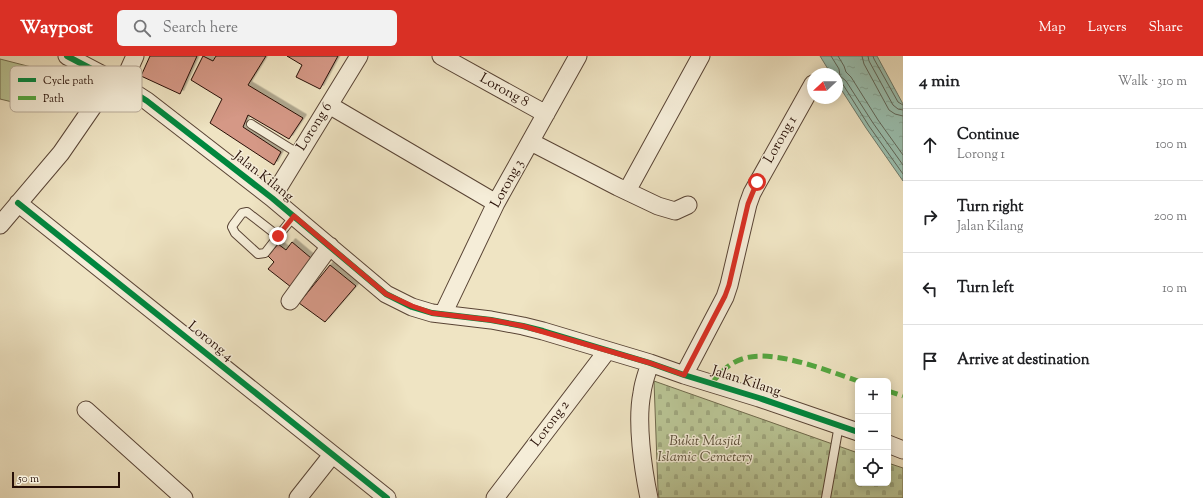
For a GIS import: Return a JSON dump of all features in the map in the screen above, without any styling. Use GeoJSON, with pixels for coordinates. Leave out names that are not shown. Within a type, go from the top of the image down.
{"type":"FeatureCollection","features":[{"type":"Feature","properties":{"kind":"street","name":"Jalan Kilang"},"geometry":{"type":"LineString","coordinates":[[67,56],[86,66]]}},
{"type":"Feature","properties":{"kind":"street"},"geometry":{"type":"LineString","coordinates":[[128,66],[135,56]]}},
{"type":"Feature","properties":{"kind":"street","name":"Lorong 6"},"geometry":{"type":"LineString","coordinates":[[272,198],[359,56]]}},
{"type":"Feature","properties":{"kind":"street","name":"Lorong 8"},"geometry":{"type":"LineString","coordinates":[[441,56],[546,114]]}},
{"type":"Feature","properties":{"kind":"street","name":"Lorong 3"},"geometry":{"type":"LineString","coordinates":[[443,314],[496,204],[578,56]]}},
{"type":"Feature","properties":{"kind":"street"},"geometry":{"type":"LineString","coordinates":[[627,191],[701,56]]}},
{"type":"Feature","properties":{"kind":"street","name":"Lorong 1"},"geometry":{"type":"LineString","coordinates":[[684,375],[725,296],[752,193],[807,95]]}},
{"type":"Feature","properties":{"kind":"street","name":"Jalan Kilang"},"geometry":{"type":"LineString","coordinates":[[142,98],[272,198],[386,294],[398,300],[423,310],[523,326],[650,363],[855,431]]}},
{"type":"Feature","properties":{"kind":"street"},"geometry":{"type":"LineString","coordinates":[[329,105],[496,204]]}},
{"type":"Feature","properties":{"kind":"street"},"geometry":{"type":"LineString","coordinates":[[2,219],[18,204],[93,112]]}},
{"type":"Feature","properties":{"kind":"street"},"geometry":{"type":"LineString","coordinates":[[531,142],[627,191],[669,210],[676,211],[688,205]]}},
{"type":"Feature","properties":{"kind":"street","name":"Lorong 4"},"geometry":{"type":"LineString","coordinates":[[18,204],[387,498]]}},
{"type":"Feature","properties":{"kind":"street"},"geometry":{"type":"LineString","coordinates":[[290,301],[330,246]]}},
{"type":"Feature","properties":{"kind":"street","name":"Lorong 2"},"geometry":{"type":"LineString","coordinates":[[495,498],[607,351]]}},
{"type":"Feature","properties":{"kind":"street"},"geometry":{"type":"LineString","coordinates":[[649,498],[640,428],[640,405],[650,363]]}},
{"type":"Feature","properties":{"kind":"street"},"geometry":{"type":"LineString","coordinates":[[86,410],[184,498]]}},
{"type":"Feature","properties":{"kind":"street"},"geometry":{"type":"LineString","coordinates":[[891,445],[903,450]]}},
{"type":"Feature","properties":{"kind":"street"},"geometry":{"type":"LineString","coordinates":[[298,498],[332,455]]}},
{"type":"Feature","properties":{"kind":"lane"},"geometry":{"type":"LineString","coordinates":[[251,124],[299,154]]}},
{"type":"Feature","properties":{"kind":"lane"},"geometry":{"type":"LineString","coordinates":[[278,236],[248,212],[242,213],[232,227],[235,233],[258,254],[265,253],[294,216]]}},
{"type":"Feature","properties":{"kind":"lane"},"geometry":{"type":"LineString","coordinates":[[826,498],[839,425]]}},
{"type":"Feature","properties":{"kind":"green space"},"geometry":{"type":"Polygon","coordinates":[[[0,59],[27,66],[10,66],[10,101],[0,99],[0,59]]]}},
{"type":"Feature","properties":{"kind":"green space","name":"Bukit Masjid Islamic Cemetery"},"geometry":{"type":"Polygon","coordinates":[[[654,381],[855,452],[855,486],[891,486],[891,464],[903,468],[903,498],[659,498],[654,381]]]}},
{"type":"Feature","properties":{"kind":"water"},"geometry":{"type":"Polygon","coordinates":[[[820,56],[877,56],[903,104],[903,181],[843,92],[843,68],[827,68],[820,56]]]}},
{"type":"Feature","properties":{"kind":"building"},"geometry":{"type":"Polygon","coordinates":[[[150,56],[197,56],[180,94],[142,76],[150,56]]]}},
{"type":"Feature","properties":{"kind":"building"},"geometry":{"type":"Polygon","coordinates":[[[203,56],[213,61],[216,56],[266,56],[248,85],[303,118],[289,139],[248,115],[243,127],[281,152],[274,165],[210,123],[222,99],[191,80],[203,56]]]}},
{"type":"Feature","properties":{"kind":"building"},"geometry":{"type":"Polygon","coordinates":[[[287,56],[338,56],[320,89],[296,77],[302,65],[287,56]]]}},
{"type":"Feature","properties":{"kind":"building"},"geometry":{"type":"Polygon","coordinates":[[[292,242],[311,258],[291,287],[268,269],[274,262],[268,256],[278,244],[286,250],[292,242]]]}},
{"type":"Feature","properties":{"kind":"building"},"geometry":{"type":"Polygon","coordinates":[[[330,265],[356,286],[325,322],[299,303],[330,265]]]}},
{"type":"Feature","properties":{"kind":"marked path"},"geometry":{"type":"LineString","coordinates":[[712,383],[733,363],[754,356],[784,358],[855,380]]}},
{"type":"Feature","properties":{"kind":"marked path"},"geometry":{"type":"LineString","coordinates":[[891,392],[903,396]]}},
{"type":"Feature","properties":{"kind":"cycle path"},"geometry":{"type":"LineString","coordinates":[[67,56],[86,66]]}},
{"type":"Feature","properties":{"kind":"cycle path"},"geometry":{"type":"LineString","coordinates":[[142,98],[272,198],[386,294],[412,307],[432,313],[491,320],[543,331],[650,363],[855,431]]}},
{"type":"Feature","properties":{"kind":"cycle path"},"geometry":{"type":"LineString","coordinates":[[18,203],[387,498]]}},
{"type":"Feature","properties":{"kind":"route"},"geometry":{"type":"LineString","coordinates":[[278,236],[294,216],[386,294],[412,306],[432,313],[491,320],[543,331],[650,363],[684,375],[725,296],[729,285],[748,204],[757,182]]}}]}
